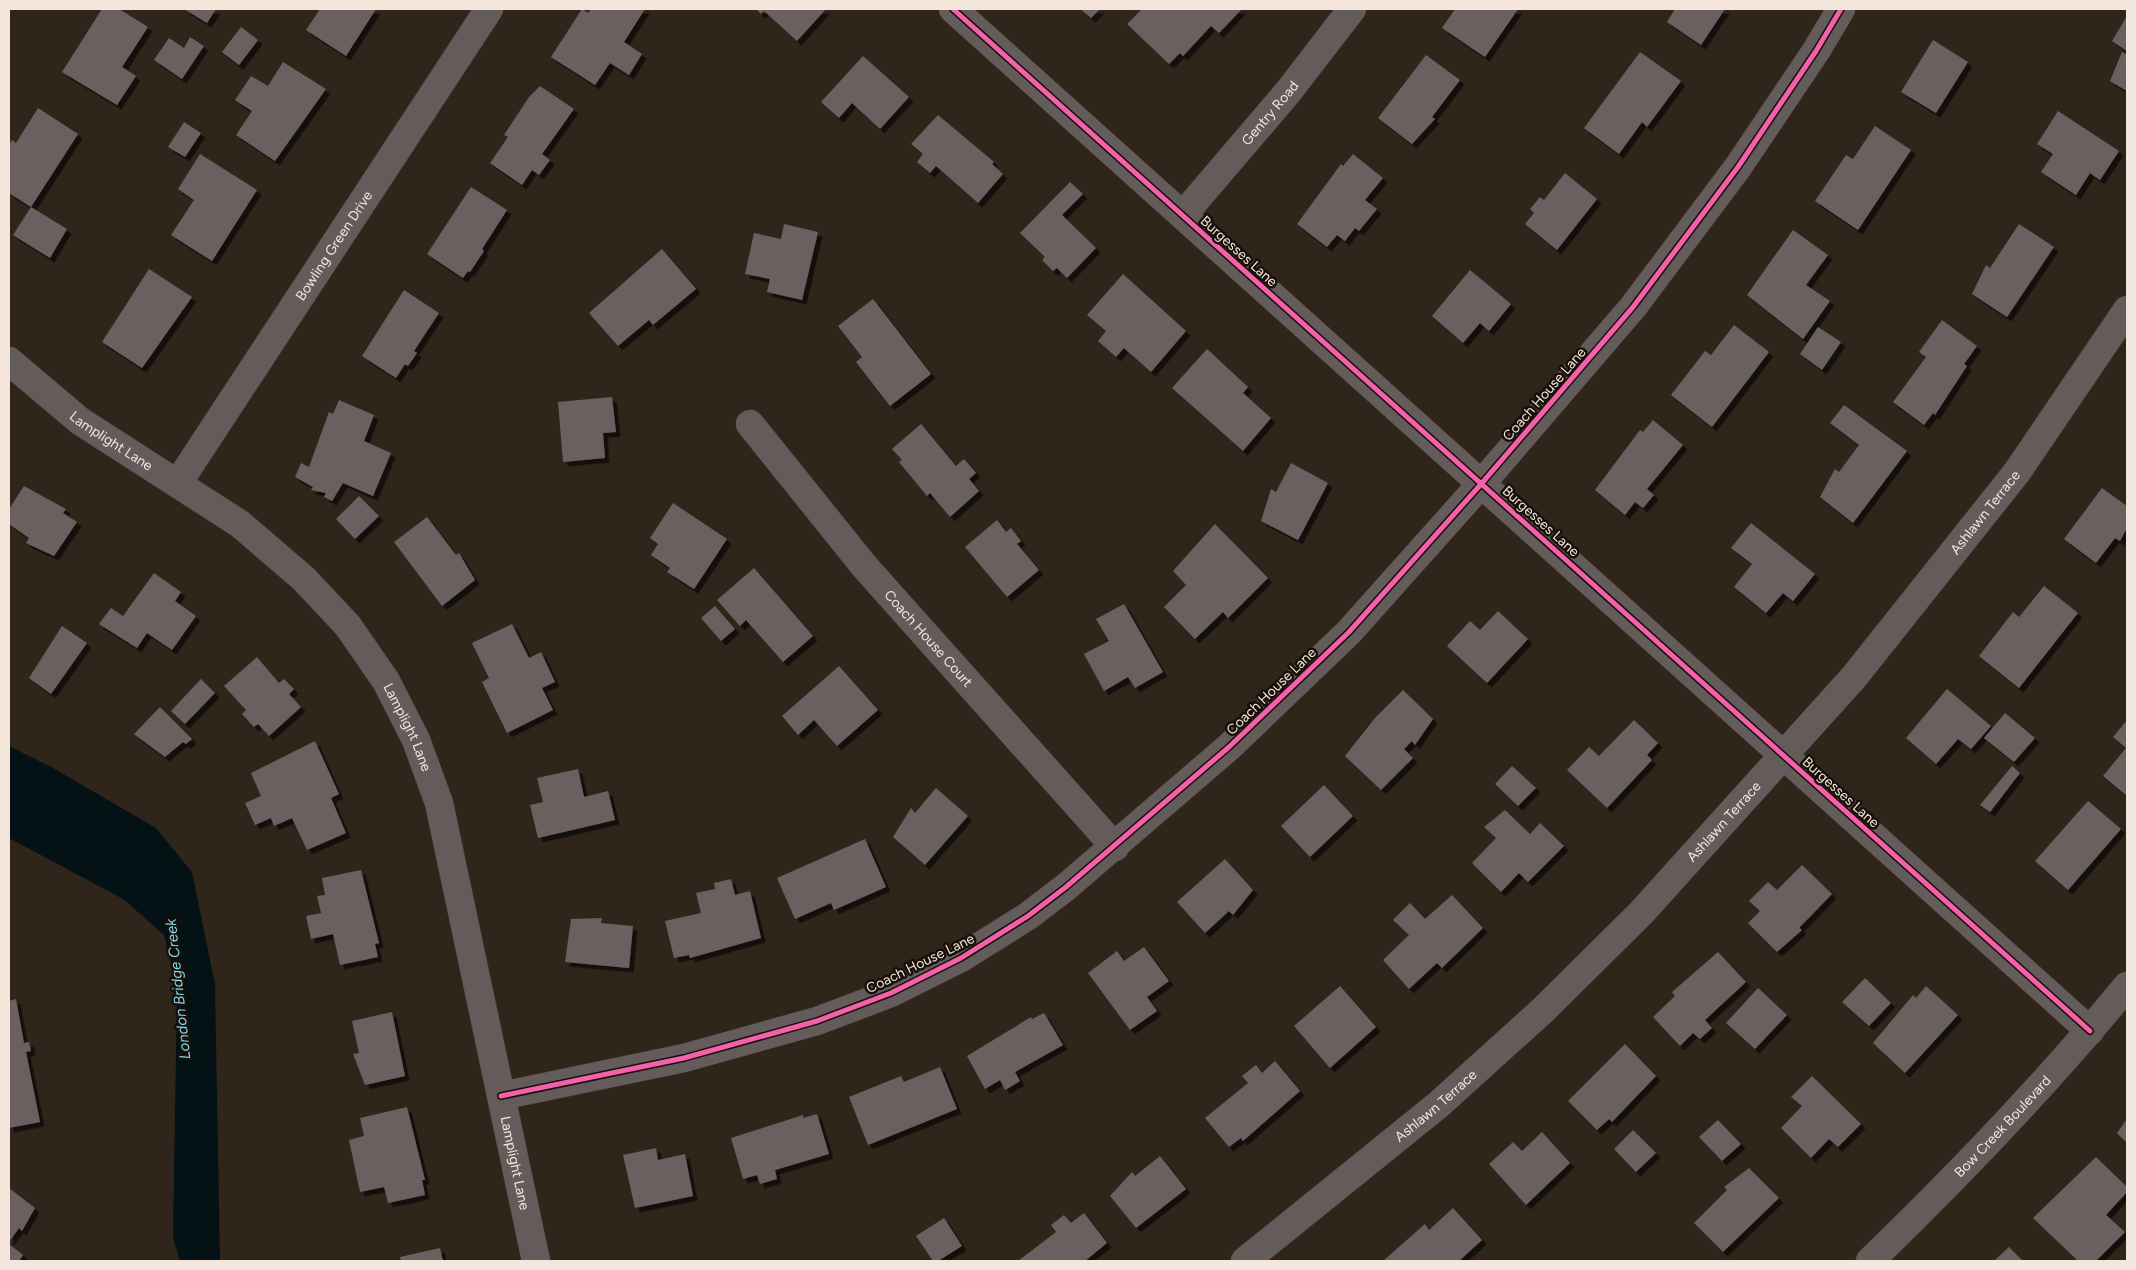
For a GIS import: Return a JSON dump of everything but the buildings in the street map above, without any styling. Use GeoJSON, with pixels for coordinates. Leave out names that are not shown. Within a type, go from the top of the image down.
{"type":"FeatureCollection","features":[{"type":"Feature","properties":{"kind":"street","name":"Bowling Green Drive"},"geometry":{"type":"LineString","coordinates":[[178,484],[489,9]]}},
{"type":"Feature","properties":{"kind":"street","name":"Burgesses Lane"},"geometry":{"type":"LineString","coordinates":[[953,9],[2090,1031]]}},
{"type":"Feature","properties":{"kind":"street","name":"Gentry Road"},"geometry":{"type":"LineString","coordinates":[[1183,215],[1288,92],[1352,9]]}},
{"type":"Feature","properties":{"kind":"street","name":"Coach House Lane"},"geometry":{"type":"LineString","coordinates":[[501,1096],[684,1058],[817,1021],[891,993],[962,958],[1028,916],[1114,847],[1229,747],[1349,632],[1482,483],[1633,307],[1738,167],[1816,51],[1841,9]]}},
{"type":"Feature","properties":{"kind":"street","name":"Ashlawn Terrace"},"geometry":{"type":"LineString","coordinates":[[1245,1261],[1438,1105],[1542,1011],[1641,912],[1854,677],[2017,472],[2127,310]]}},
{"type":"Feature","properties":{"kind":"street","name":"Lamplight Lane"},"geometry":{"type":"LineString","coordinates":[[9,360],[80,421],[240,524],[304,579],[348,626],[386,681],[416,740],[439,803],[536,1261]]}},
{"type":"Feature","properties":{"kind":"street","name":"Coach House Court"},"geometry":{"type":"LineString","coordinates":[[750,424],[866,567],[1114,847]]}},
{"type":"Feature","properties":{"kind":"street","name":"Bow Creek Boulevard"},"geometry":{"type":"LineString","coordinates":[[1870,1261],[1952,1181],[2090,1031],[2127,986]]}},
{"type":"Feature","properties":{"kind":"water","name":"London Bridge Creek"},"geometry":{"type":"Polygon","coordinates":[[[9,746],[53,768],[156,828],[192,872],[215,984],[220,1261],[180,1261],[173,1238],[177,988],[164,935],[123,899],[9,838],[9,746]]]}},
{"type":"Feature","properties":{"kind":"cycle path"},"geometry":{"type":"LineString","coordinates":[[953,9],[2090,1031]]}},
{"type":"Feature","properties":{"kind":"cycle path"},"geometry":{"type":"LineString","coordinates":[[501,1096],[684,1058],[817,1021],[891,993],[961,958],[1028,916],[1066,887],[1229,747],[1349,632],[1482,483],[1633,307],[1738,167],[1816,51],[1841,9]]}}]}
